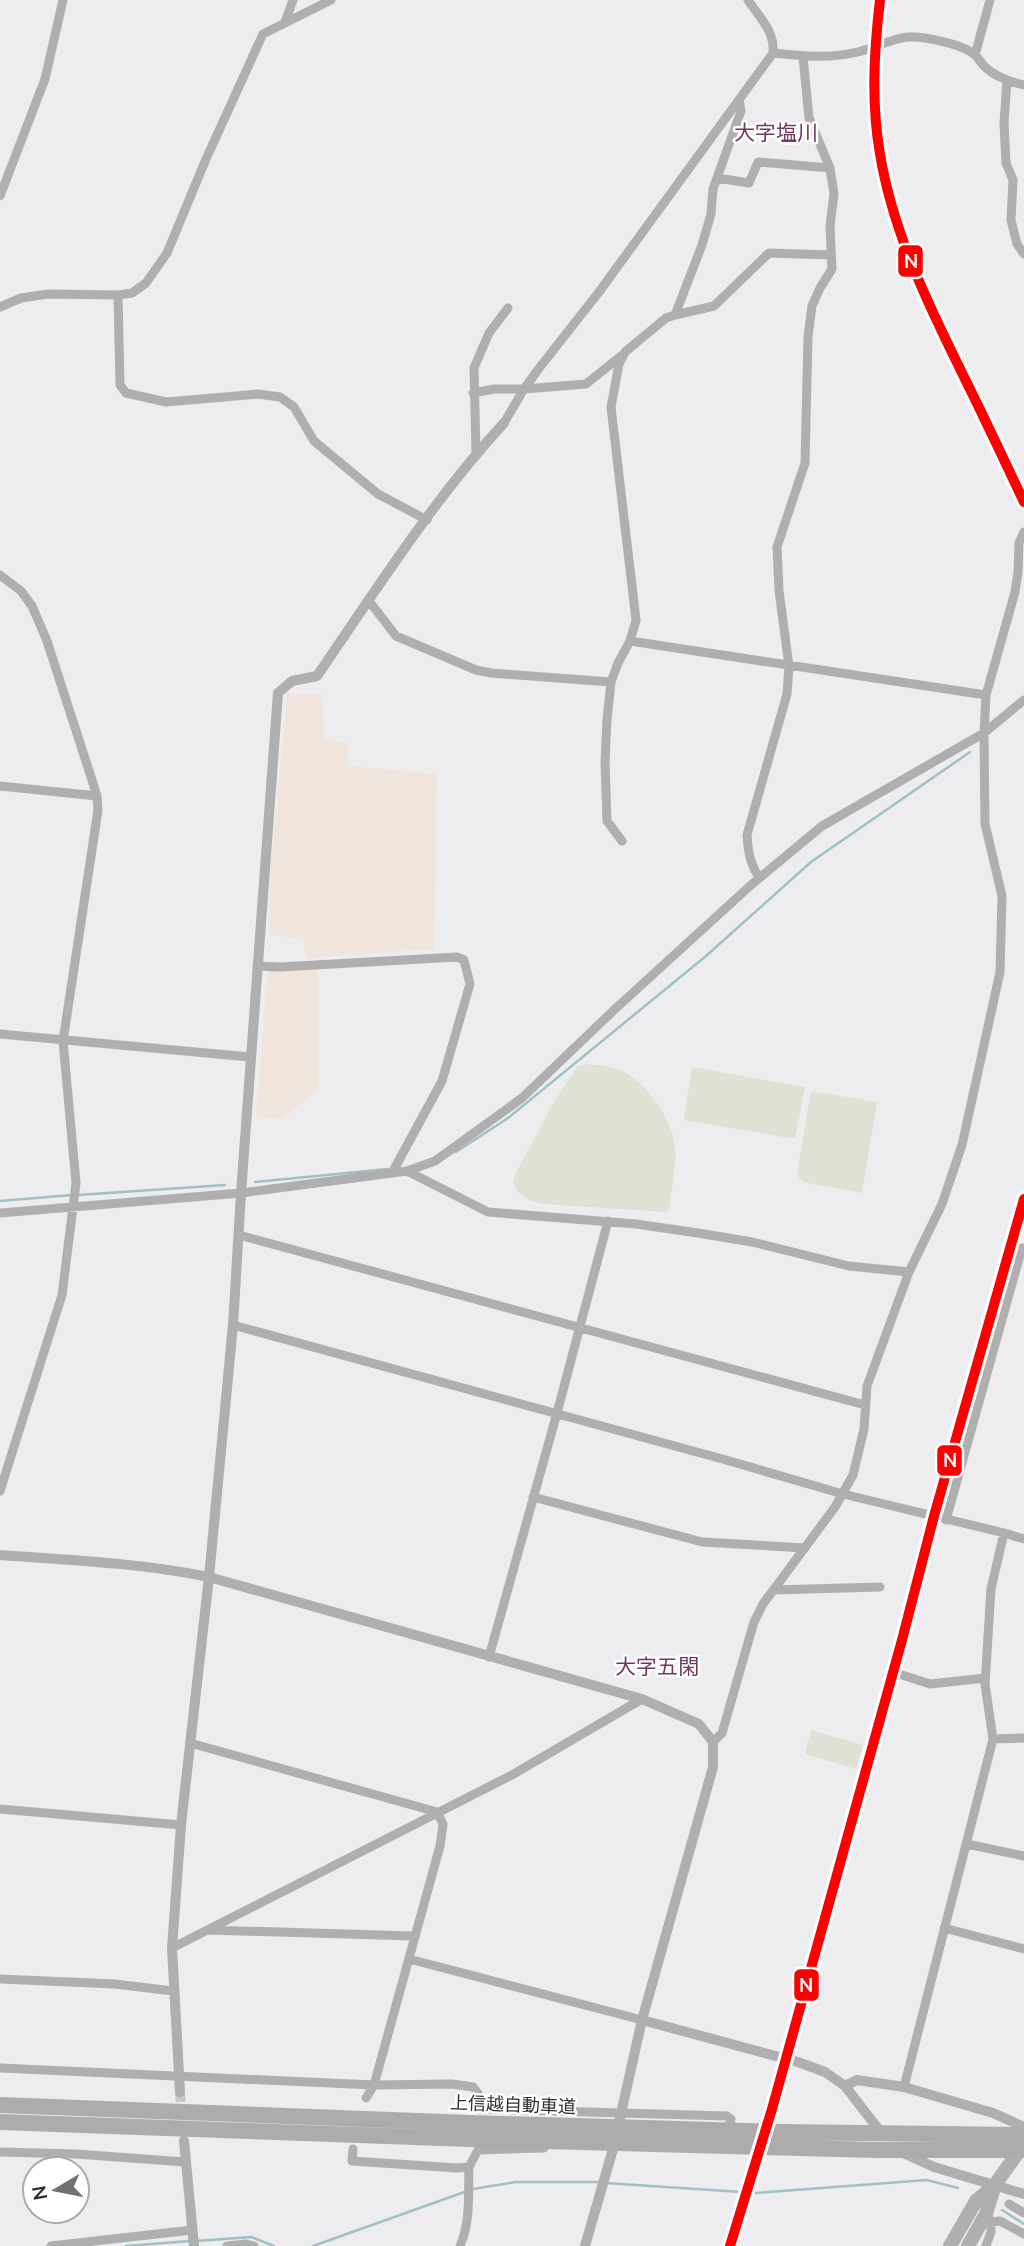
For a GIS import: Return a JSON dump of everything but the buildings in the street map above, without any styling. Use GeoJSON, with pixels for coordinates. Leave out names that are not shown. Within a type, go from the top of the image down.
{"type":"FeatureCollection","features":[{"type":"Feature","properties":{"kind":"highway","name":"上信越自動車道"},"geometry":{"type":"LineString","coordinates":[[0,2105],[473,2137],[782,2133],[1024,2135]]}},
{"type":"Feature","properties":{"kind":"highway","name":"上信越自動車道"},"geometry":{"type":"LineString","coordinates":[[0,2122],[876,2150],[1024,2150]]}},
{"type":"Feature","properties":{"kind":"highway"},"geometry":{"type":"LineString","coordinates":[[950,2246],[976,2201],[994,2186],[1024,2144]]}},
{"type":"Feature","properties":{"kind":"highway"},"geometry":{"type":"LineString","coordinates":[[968,2246],[988,2218],[994,2186]]}},
{"type":"Feature","properties":{"kind":"street"},"geometry":{"type":"LineString","coordinates":[[0,196],[45,79],[63,0]]}},
{"type":"Feature","properties":{"kind":"street"},"geometry":{"type":"LineString","coordinates":[[285,22],[293,0]]}},
{"type":"Feature","properties":{"kind":"street"},"geometry":{"type":"LineString","coordinates":[[0,307],[21,298],[48,294],[132,293],[146,283],[167,253],[206,159],[264,34],[331,0]]}},
{"type":"Feature","properties":{"kind":"street"},"geometry":{"type":"LineString","coordinates":[[180,2092],[172,1948],[181,1825],[209,1577],[233,1325],[278,693],[292,681],[317,676],[427,520],[477,453],[504,423],[524,389],[599,292],[772,53],[774,41],[748,0]]}},
{"type":"Feature","properties":{"kind":"street"},"geometry":{"type":"LineString","coordinates":[[975,55],[990,0]]}},
{"type":"Feature","properties":{"kind":"street"},"geometry":{"type":"LineString","coordinates":[[772,53],[832,57],[909,37],[940,41],[969,50],[986,68],[1007,80],[1024,85]]}},
{"type":"Feature","properties":{"kind":"street"},"geometry":{"type":"LineString","coordinates":[[759,877],[749,853],[747,835],[782,715],[789,666],[779,590],[777,547],[805,463],[812,306],[832,269],[830,226],[834,194],[830,168],[809,118],[803,57]]}},
{"type":"Feature","properties":{"kind":"street"},"geometry":{"type":"LineString","coordinates":[[1007,80],[1004,124],[1006,163],[1013,180],[1012,220],[1017,244],[1024,254]]}},
{"type":"Feature","properties":{"kind":"street"},"geometry":{"type":"LineString","coordinates":[[675,315],[702,245],[711,214],[713,188],[741,111],[739,100]]}},
{"type":"Feature","properties":{"kind":"street"},"geometry":{"type":"LineString","coordinates":[[717,178],[749,183],[758,162],[830,168]]}},
{"type":"Feature","properties":{"kind":"street"},"geometry":{"type":"LineString","coordinates":[[474,393],[494,388],[524,389],[586,384],[666,318],[714,306],[769,253],[831,255]]}},
{"type":"Feature","properties":{"kind":"street"},"geometry":{"type":"LineString","coordinates":[[118,295],[120,385],[126,393],[166,402],[258,394],[280,397],[294,407],[314,441],[378,494],[427,520]]}},
{"type":"Feature","properties":{"kind":"street"},"geometry":{"type":"LineString","coordinates":[[477,453],[474,368],[489,333],[508,308]]}},
{"type":"Feature","properties":{"kind":"street"},"geometry":{"type":"LineString","coordinates":[[622,841],[607,821],[605,762],[611,682],[636,621],[611,408],[619,364],[625,352]]}},
{"type":"Feature","properties":{"kind":"street"},"geometry":{"type":"LineString","coordinates":[[713,1742],[722,1733],[754,1622],[763,1604],[843,1494],[853,1475],[864,1429],[867,1386],[909,1272],[942,1204],[962,1145],[1000,972],[1002,896],[985,824],[986,695],[1015,592],[1018,543],[1024,532]]}},
{"type":"Feature","properties":{"kind":"street"},"geometry":{"type":"LineString","coordinates":[[0,575],[21,591],[32,606],[47,641],[97,796],[96,830],[83,899],[63,1041],[74,1148],[75,1192],[62,1295],[0,1491]]}},
{"type":"Feature","properties":{"kind":"street"},"geometry":{"type":"LineString","coordinates":[[369,601],[396,636],[476,670],[611,682]]}},
{"type":"Feature","properties":{"kind":"street"},"geometry":{"type":"LineString","coordinates":[[630,641],[986,695]]}},
{"type":"Feature","properties":{"kind":"street"},"geometry":{"type":"LineString","coordinates":[[0,1213],[241,1193],[407,1171],[435,1161],[522,1098],[759,877],[822,825],[984,733],[1024,700]]}},
{"type":"Feature","properties":{"kind":"street"},"geometry":{"type":"LineString","coordinates":[[0,786],[97,796]]}},
{"type":"Feature","properties":{"kind":"street"},"geometry":{"type":"LineString","coordinates":[[257,966],[457,957],[464,960],[470,984],[442,1081],[392,1173]]}},
{"type":"Feature","properties":{"kind":"street"},"geometry":{"type":"LineString","coordinates":[[0,1034],[250,1058]]}},
{"type":"Feature","properties":{"kind":"street"},"geometry":{"type":"LineString","coordinates":[[407,1171],[488,1212],[608,1221],[698,1233],[752,1242],[849,1266],[909,1272]]}},
{"type":"Feature","properties":{"kind":"street"},"geometry":{"type":"LineString","coordinates":[[489,1657],[608,1221]]}},
{"type":"Feature","properties":{"kind":"street"},"geometry":{"type":"LineString","coordinates":[[239,1235],[865,1405]]}},
{"type":"Feature","properties":{"kind":"street"},"geometry":{"type":"LineString","coordinates":[[946,1520],[1022,1248],[1024,1249]]}},
{"type":"Feature","properties":{"kind":"street"},"geometry":{"type":"LineString","coordinates":[[233,1325],[843,1494],[1024,1539]]}},
{"type":"Feature","properties":{"kind":"street"},"geometry":{"type":"LineString","coordinates":[[533,1497],[702,1542],[805,1548]]}},
{"type":"Feature","properties":{"kind":"street"},"geometry":{"type":"LineString","coordinates":[[904,2087],[993,1740],[985,1678],[991,1589],[1004,1532]]}},
{"type":"Feature","properties":{"kind":"street"},"geometry":{"type":"LineString","coordinates":[[0,1555],[172,1569],[209,1577],[642,1699],[699,1724],[713,1742],[713,1767],[642,2020],[612,2149],[585,2246]]}},
{"type":"Feature","properties":{"kind":"street"},"geometry":{"type":"LineString","coordinates":[[773,1590],[880,1587]]}},
{"type":"Feature","properties":{"kind":"street"},"geometry":{"type":"LineString","coordinates":[[899,1674],[930,1684],[985,1678]]}},
{"type":"Feature","properties":{"kind":"street"},"geometry":{"type":"LineString","coordinates":[[172,1948],[510,1776],[642,1699]]}},
{"type":"Feature","properties":{"kind":"street"},"geometry":{"type":"LineString","coordinates":[[993,1740],[1024,1738]]}},
{"type":"Feature","properties":{"kind":"street"},"geometry":{"type":"LineString","coordinates":[[190,1743],[437,1812],[443,1824],[440,1846],[374,2085],[366,2098]]}},
{"type":"Feature","properties":{"kind":"street"},"geometry":{"type":"LineString","coordinates":[[0,1809],[181,1825]]}},
{"type":"Feature","properties":{"kind":"street"},"geometry":{"type":"LineString","coordinates":[[967,1844],[1024,1856]]}},
{"type":"Feature","properties":{"kind":"street"},"geometry":{"type":"LineString","coordinates":[[944,1928],[1024,1949]]}},
{"type":"Feature","properties":{"kind":"street"},"geometry":{"type":"LineString","coordinates":[[206,1930],[414,1936]]}},
{"type":"Feature","properties":{"kind":"street"},"geometry":{"type":"LineString","coordinates":[[409,1959],[798,2062],[825,2072],[845,2086],[887,2140],[903,2153],[934,2167],[1024,2194]]}},
{"type":"Feature","properties":{"kind":"street"},"geometry":{"type":"LineString","coordinates":[[0,1979],[115,1984],[173,1991]]}},
{"type":"Feature","properties":{"kind":"street"},"geometry":{"type":"LineString","coordinates":[[0,2068],[473,2087],[479,2095],[480,2109],[469,2167],[466,2233],[460,2246]]}},
{"type":"Feature","properties":{"kind":"street"},"geometry":{"type":"LineString","coordinates":[[845,2086],[857,2080],[904,2087],[993,2113],[1024,2127]]}},
{"type":"Feature","properties":{"kind":"street"},"geometry":{"type":"LineString","coordinates":[[473,2137],[612,2149],[719,2153],[731,2119],[727,2116],[480,2109]]}},
{"type":"Feature","properties":{"kind":"street"},"geometry":{"type":"LineString","coordinates":[[184,2141],[194,2246]]}},
{"type":"Feature","properties":{"kind":"street"},"geometry":{"type":"LineString","coordinates":[[353,2149],[352,2161],[469,2167]]}},
{"type":"Feature","properties":{"kind":"street"},"geometry":{"type":"LineString","coordinates":[[0,2152],[186,2162]]}},
{"type":"Feature","properties":{"kind":"street"},"geometry":{"type":"LineString","coordinates":[[1009,2204],[1024,2213]]}},
{"type":"Feature","properties":{"kind":"street"},"geometry":{"type":"LineString","coordinates":[[986,2246],[991,2232],[988,2218],[1000,2221],[1024,2234]]}},
{"type":"Feature","properties":{"kind":"street"},"geometry":{"type":"LineString","coordinates":[[51,2246],[192,2230]]}},
{"type":"Feature","properties":{"kind":"street"},"geometry":{"type":"LineString","coordinates":[[227,2246],[254,2246]]}},
{"type":"Feature","properties":{"kind":"shaded area"},"geometry":{"type":"Polygon","coordinates":[[[287,694],[322,694],[324,739],[347,744],[349,766],[437,774],[434,949],[306,958],[303,939],[269,935],[271,868],[287,694]]]}},
{"type":"Feature","properties":{"kind":"shaded area"},"geometry":{"type":"Polygon","coordinates":[[[318,968],[319,1088],[282,1119],[256,1116],[268,970],[318,968]]]}},
{"type":"Feature","properties":{"kind":"shaded area"},"geometry":{"type":"Polygon","coordinates":[[[587,1064],[614,1068],[629,1075],[644,1088],[664,1114],[675,1149],[670,1207],[665,1212],[543,1204],[525,1198],[515,1187],[513,1182],[517,1171],[554,1102],[578,1066],[587,1064]]]}},
{"type":"Feature","properties":{"kind":"shaded area"},"geometry":{"type":"Polygon","coordinates":[[[692,1067],[805,1087],[795,1139],[684,1120],[692,1067]]]}},
{"type":"Feature","properties":{"kind":"shaded area"},"geometry":{"type":"Polygon","coordinates":[[[811,1091],[877,1102],[862,1193],[803,1182],[797,1175],[811,1091]]]}},
{"type":"Feature","properties":{"kind":"shaded area"},"geometry":{"type":"Polygon","coordinates":[[[811,1730],[863,1745],[856,1769],[805,1754],[811,1730]]]}},
{"type":"Feature","properties":{"kind":"waterway"},"geometry":{"type":"LineString","coordinates":[[456,1152],[508,1118],[706,956],[811,862],[970,752]]}},
{"type":"Feature","properties":{"kind":"waterway"},"geometry":{"type":"LineString","coordinates":[[255,1182],[388,1169]]}},
{"type":"Feature","properties":{"kind":"waterway"},"geometry":{"type":"LineString","coordinates":[[78,1195],[225,1185]]}},
{"type":"Feature","properties":{"kind":"waterway"},"geometry":{"type":"LineString","coordinates":[[0,1201],[72,1195]]}},
{"type":"Feature","properties":{"kind":"waterway"},"geometry":{"type":"LineString","coordinates":[[606,2183],[756,2193],[927,2180],[958,2188]]}},
{"type":"Feature","properties":{"kind":"waterway"},"geometry":{"type":"LineString","coordinates":[[313,2246],[473,2189],[516,2182],[600,2182]]}},
{"type":"Feature","properties":{"kind":"waterway"},"geometry":{"type":"LineString","coordinates":[[1002,2210],[1024,2224]]}},
{"type":"Feature","properties":{"kind":"waterway"},"geometry":{"type":"LineString","coordinates":[[196,2241],[251,2237],[274,2246]]}},
{"type":"Feature","properties":{"kind":"waterway"},"geometry":{"type":"LineString","coordinates":[[126,2246],[189,2241]]}},
{"type":"Feature","properties":{"kind":"tunnel"},"geometry":{"type":"LineString","coordinates":[[180,2092],[183,2135]]}},
{"type":"Feature","properties":{"kind":"transit line","name":"N"},"geometry":{"type":"LineString","coordinates":[[880,0],[875,58],[875,116],[880,154],[894,212],[925,296],[1024,502]]}},
{"type":"Feature","properties":{"kind":"transit line","name":"N"},"geometry":{"type":"LineString","coordinates":[[730,2246],[772,2109],[934,1516],[1024,1199]]}},
{"type":"Feature","properties":{"kind":"district","name":"大字塩川"},"geometry":{"type":"Point","coordinates":[776,133]}},
{"type":"Feature","properties":{"kind":"district","name":"大字五閑"},"geometry":{"type":"Point","coordinates":[657,1667]}}]}
